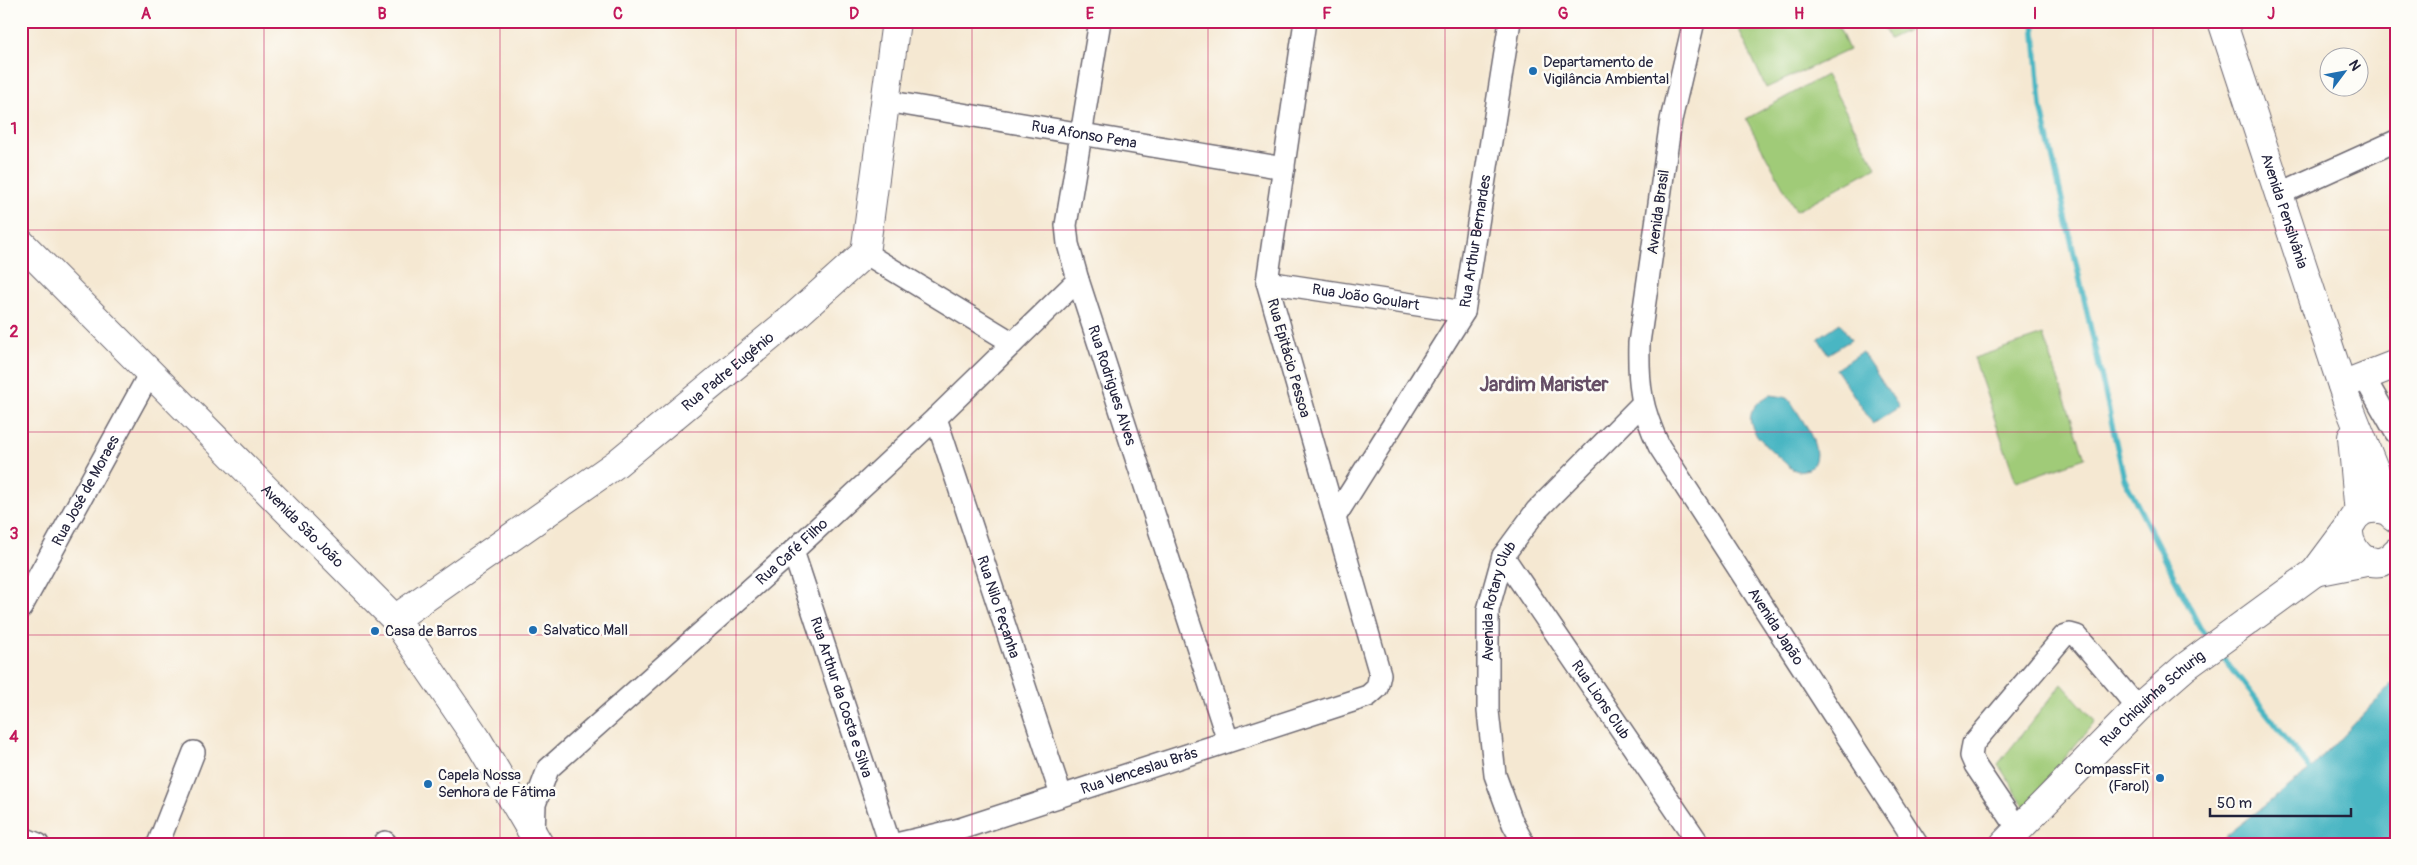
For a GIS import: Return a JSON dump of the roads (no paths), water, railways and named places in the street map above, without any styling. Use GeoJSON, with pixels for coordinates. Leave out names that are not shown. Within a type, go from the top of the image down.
{"type":"FeatureCollection","features":[{"type":"Feature","properties":{"kind":"main road"},"geometry":{"type":"LineString","coordinates":[[865,252],[896,21]]}},
{"type":"Feature","properties":{"kind":"main road","name":"Avenida Pensilvânia"},"geometry":{"type":"LineString","coordinates":[[2222,21],[2279,194],[2351,388],[2395,517]]}},
{"type":"Feature","properties":{"kind":"main road","name":"Avenida São João"},"geometry":{"type":"LineString","coordinates":[[21,243],[395,619],[477,739],[537,839]]}},
{"type":"Feature","properties":{"kind":"main road","name":"Rua Padre Eugênio"},"geometry":{"type":"LineString","coordinates":[[395,619],[616,464],[795,316],[865,252]]}},
{"type":"Feature","properties":{"kind":"main road"},"geometry":{"type":"LineString","coordinates":[[2351,388],[2396,364]]}},
{"type":"Feature","properties":{"kind":"main road","name":"Avenida Pensilvânia"},"geometry":{"type":"LineString","coordinates":[[2351,388],[2356,518],[2350,529],[2351,546],[2362,558],[2387,560]]}},
{"type":"Feature","properties":{"kind":"main road","name":"Avenida Pensilvânia"},"geometry":{"type":"LineString","coordinates":[[2356,518],[2372,509],[2387,511],[2395,517]]}},
{"type":"Feature","properties":{"kind":"main road","name":"Rua Chiquinha Schurig"},"geometry":{"type":"LineString","coordinates":[[2011,836],[2138,708],[2186,667],[2315,572],[2356,518]]}},
{"type":"Feature","properties":{"kind":"main road","name":"Rua Chiquinha Schurig"},"geometry":{"type":"LineString","coordinates":[[2315,572],[2387,560]]}},
{"type":"Feature","properties":{"kind":"street","name":"Rua Rodrigues Alves"},"geometry":{"type":"LineString","coordinates":[[1100,21],[1084,132],[1066,225],[1068,244],[1078,280],[1228,741]]}},
{"type":"Feature","properties":{"kind":"street","name":"Rua Epitácio Pessoa"},"geometry":{"type":"LineString","coordinates":[[1305,21],[1267,282],[1380,674],[1377,688]]}},
{"type":"Feature","properties":{"kind":"street","name":"Rua Arthur Bernardes"},"geometry":{"type":"LineString","coordinates":[[1335,517],[1464,312],[1510,21]]}},
{"type":"Feature","properties":{"kind":"street","name":"Avenida Brasil"},"geometry":{"type":"LineString","coordinates":[[1642,404],[1638,374],[1639,343],[1671,120],[1694,21]]}},
{"type":"Feature","properties":{"kind":"street","name":"Rua Afonso Pena"},"geometry":{"type":"LineString","coordinates":[[885,100],[1084,132],[1284,168]]}},
{"type":"Feature","properties":{"kind":"street"},"geometry":{"type":"LineString","coordinates":[[2279,194],[2396,141]]}},
{"type":"Feature","properties":{"kind":"street"},"geometry":{"type":"LineString","coordinates":[[865,252],[1013,343]]}},
{"type":"Feature","properties":{"kind":"street","name":"Rua Café Filho"},"geometry":{"type":"LineString","coordinates":[[537,839],[535,804],[548,769],[793,551],[936,418],[1078,280]]}},
{"type":"Feature","properties":{"kind":"street","name":"Rua João Goulart"},"geometry":{"type":"LineString","coordinates":[[1267,282],[1464,312]]}},
{"type":"Feature","properties":{"kind":"street","name":"Rua José de Moraes"},"geometry":{"type":"LineString","coordinates":[[21,608],[150,373]]}},
{"type":"Feature","properties":{"kind":"street"},"geometry":{"type":"LineString","coordinates":[[2351,388],[2396,433]]}},
{"type":"Feature","properties":{"kind":"street","name":"Avenida Rotary Club"},"geometry":{"type":"LineString","coordinates":[[1524,844],[1513,824],[1495,775],[1488,711],[1488,610],[1503,556],[1536,511],[1642,404]]}},
{"type":"Feature","properties":{"kind":"street","name":"Avenida Japão"},"geometry":{"type":"LineString","coordinates":[[1642,404],[1659,446],[1917,844]]}},
{"type":"Feature","properties":{"kind":"street","name":"Rua Nilo Peçanha"},"geometry":{"type":"LineString","coordinates":[[936,418],[1061,795]]}},
{"type":"Feature","properties":{"kind":"street","name":"Rua Arthur da Costa e Silva"},"geometry":{"type":"LineString","coordinates":[[793,551],[890,844]]}},
{"type":"Feature","properties":{"kind":"street","name":"Rua Lions Club"},"geometry":{"type":"LineString","coordinates":[[1503,556],[1699,844]]}},
{"type":"Feature","properties":{"kind":"street"},"geometry":{"type":"LineString","coordinates":[[2011,836],[1971,756],[1973,744],[2064,636],[2070,634],[2077,636],[2138,708]]}},
{"type":"Feature","properties":{"kind":"street","name":"Rua Venceslau Brás"},"geometry":{"type":"LineString","coordinates":[[896,844],[963,836],[1061,795],[1368,696],[1377,688]]}},
{"type":"Feature","properties":{"kind":"street"},"geometry":{"type":"LineString","coordinates":[[158,844],[194,752]]}},
{"type":"Feature","properties":{"kind":"street"},"geometry":{"type":"LineString","coordinates":[[21,838],[38,844]]}},
{"type":"Feature","properties":{"kind":"water"},"geometry":{"type":"Polygon","coordinates":[[[1840,323],[1851,340],[1828,354],[1818,338],[1840,323]]]}},
{"type":"Feature","properties":{"kind":"water"},"geometry":{"type":"Polygon","coordinates":[[[1862,352],[1899,407],[1873,424],[1836,369],[1862,352]]]}},
{"type":"Feature","properties":{"kind":"water"},"geometry":{"type":"Polygon","coordinates":[[[1771,395],[1790,400],[1811,435],[1816,454],[1814,462],[1809,469],[1798,471],[1792,469],[1765,444],[1753,429],[1750,418],[1751,413],[1761,400],[1771,395]]]}},
{"type":"Feature","properties":{"kind":"water"},"geometry":{"type":"Polygon","coordinates":[[[2396,680],[2396,844],[2216,844],[2311,769],[2396,680]]]}},
{"type":"Feature","properties":{"kind":"waterway"},"geometry":{"type":"LineString","coordinates":[[2034,21],[2041,106],[2124,478],[2200,628],[2210,641]]}},
{"type":"Feature","properties":{"kind":"waterway"},"geometry":{"type":"LineString","coordinates":[[2219,652],[2314,774]]}},
{"type":"Feature","properties":{"kind":"place","name":"Departamento de Vigilância Ambiental"},"geometry":{"type":"Point","coordinates":[1533,71]}},
{"type":"Feature","properties":{"kind":"place","name":"Salvatico Mall"},"geometry":{"type":"Point","coordinates":[533,630]}},
{"type":"Feature","properties":{"kind":"place","name":"Casa de Barros"},"geometry":{"type":"Point","coordinates":[375,631]}},
{"type":"Feature","properties":{"kind":"place","name":"CompassFit (Farol)"},"geometry":{"type":"Point","coordinates":[2160,778]}},
{"type":"Feature","properties":{"kind":"place","name":"Capela Nossa Senhora de Fátima"},"geometry":{"type":"Point","coordinates":[428,784]}},
{"type":"Feature","properties":{"kind":"district","name":"Jardim Marister"},"geometry":{"type":"Point","coordinates":[1544,384]}}]}
